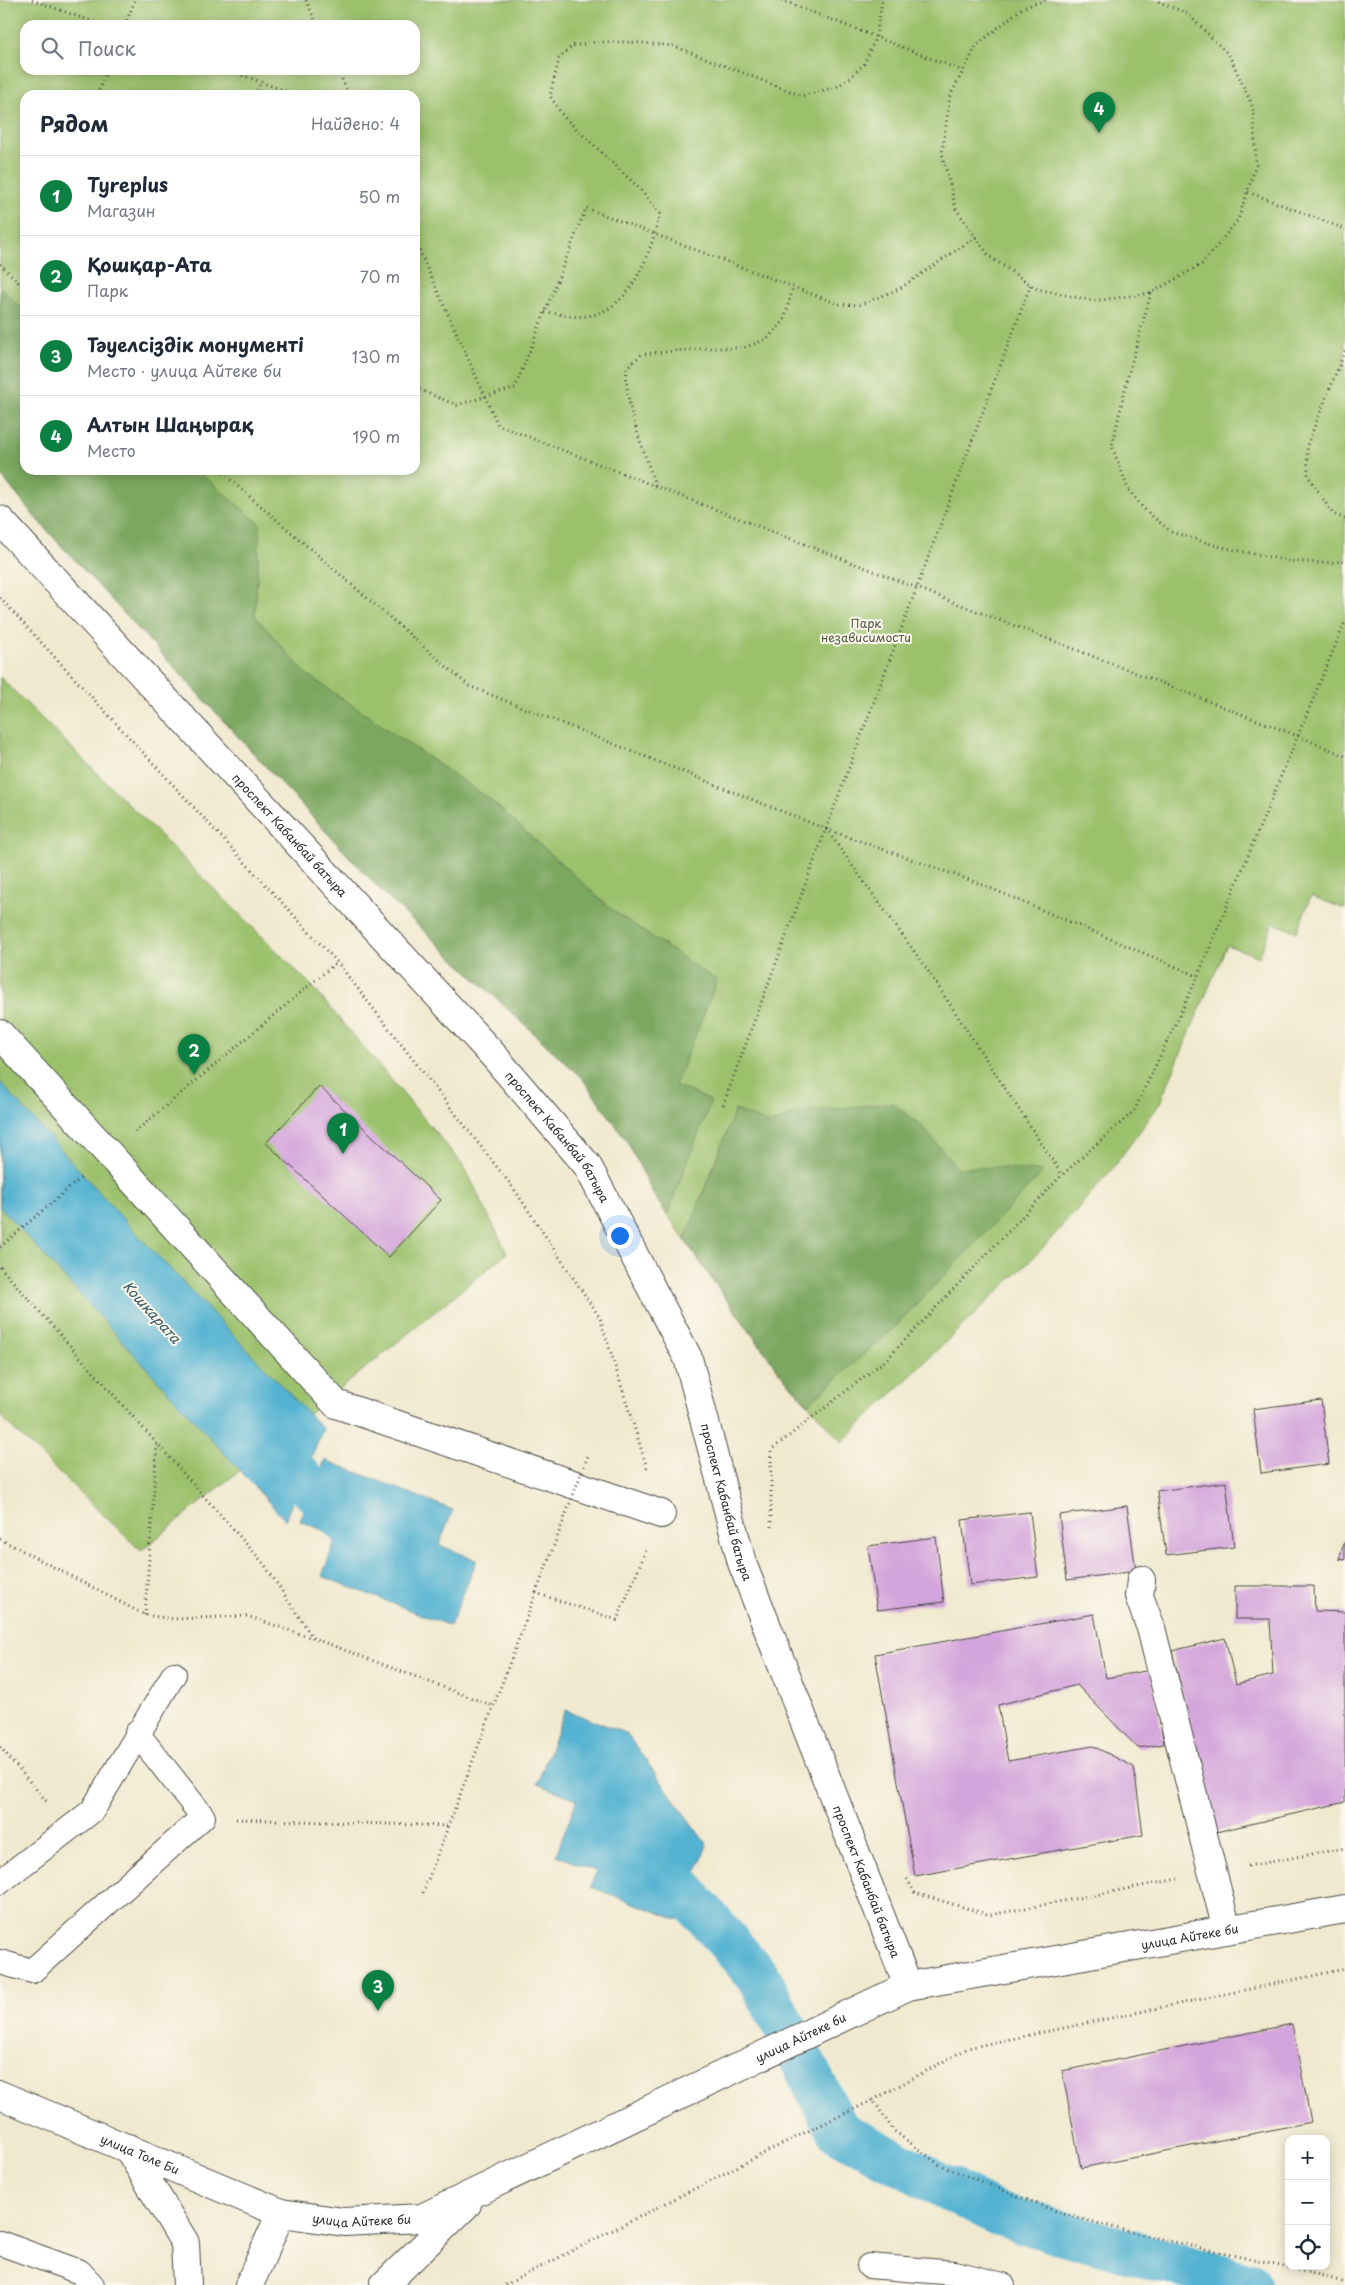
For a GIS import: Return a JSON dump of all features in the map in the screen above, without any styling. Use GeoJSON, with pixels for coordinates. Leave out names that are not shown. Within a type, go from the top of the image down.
{"type":"FeatureCollection","features":[{"type":"Feature","properties":{"kind":"street","name":"проспект Кабанбай батыра"},"geometry":{"type":"LineString","coordinates":[[0,520],[493,1055],[587,1165],[688,1358],[742,1563],[908,1986]]}},
{"type":"Feature","properties":{"kind":"street"},"geometry":{"type":"LineString","coordinates":[[0,1034],[336,1404],[661,1514]]}},
{"type":"Feature","properties":{"kind":"street"},"geometry":{"type":"LineString","coordinates":[[1141,1580],[1138,1596],[1151,1628],[1227,1930]]}},
{"type":"Feature","properties":{"kind":"street","name":"улица Айтеке би"},"geometry":{"type":"LineString","coordinates":[[281,2213],[344,2222],[422,2218],[908,1986],[1345,1909]]}},
{"type":"Feature","properties":{"kind":"street","name":"улица Толе Би"},"geometry":{"type":"LineString","coordinates":[[0,2095],[281,2213]]}},
{"type":"Feature","properties":{"kind":"street"},"geometry":{"type":"LineString","coordinates":[[128,2148],[185,2243],[187,2285]]}},
{"type":"Feature","properties":{"kind":"street"},"geometry":{"type":"LineString","coordinates":[[384,2285],[483,2189]]}},
{"type":"Feature","properties":{"kind":"street"},"geometry":{"type":"LineString","coordinates":[[249,2285],[281,2213]]}},
{"type":"Feature","properties":{"kind":"lane"},"geometry":{"type":"LineString","coordinates":[[0,1882],[92,1811],[174,1674]]}},
{"type":"Feature","properties":{"kind":"lane"},"geometry":{"type":"LineString","coordinates":[[0,1962],[32,1971],[203,1817],[137,1734]]}},
{"type":"Feature","properties":{"kind":"lane"},"geometry":{"type":"LineString","coordinates":[[0,2243],[80,2272],[92,2285]]}},
{"type":"Feature","properties":{"kind":"lane"},"geometry":{"type":"LineString","coordinates":[[869,2266],[955,2273],[1003,2285]]}},
{"type":"Feature","properties":{"kind":"path"},"geometry":{"type":"LineString","coordinates":[[32,0],[88,20]]}},
{"type":"Feature","properties":{"kind":"path"},"geometry":{"type":"LineString","coordinates":[[127,20],[136,0]]}},
{"type":"Feature","properties":{"kind":"path"},"geometry":{"type":"LineString","coordinates":[[306,0],[316,20]]}},
{"type":"Feature","properties":{"kind":"path"},"geometry":{"type":"LineString","coordinates":[[781,0],[963,71]]}},
{"type":"Feature","properties":{"kind":"path"},"geometry":{"type":"LineString","coordinates":[[545,312],[569,316],[587,316],[606,311],[622,300],[636,277],[654,234],[660,214],[640,189],[564,116],[550,96],[559,59],[572,46],[595,42],[622,42],[674,46],[802,96],[838,86],[850,78],[864,64],[876,37],[882,0]]}},
{"type":"Feature","properties":{"kind":"path"},"geometry":{"type":"LineString","coordinates":[[1045,0],[1022,8],[978,45],[950,96],[942,153],[956,209],[989,256],[1037,289],[1094,301],[1151,293],[1202,264],[1238,220],[1256,164],[1253,108],[1229,55],[1188,14],[1155,0]]}},
{"type":"Feature","properties":{"kind":"path"},"geometry":{"type":"LineString","coordinates":[[99,90],[105,75]]}},
{"type":"Feature","properties":{"kind":"path"},"geometry":{"type":"LineString","coordinates":[[241,75],[282,90]]}},
{"type":"Feature","properties":{"kind":"path"},"geometry":{"type":"LineString","coordinates":[[340,75],[347,90]]}},
{"type":"Feature","properties":{"kind":"path"},"geometry":{"type":"LineString","coordinates":[[257,90],[260,82]]}},
{"type":"Feature","properties":{"kind":"path"},"geometry":{"type":"LineString","coordinates":[[1248,192],[1345,229]]}},
{"type":"Feature","properties":{"kind":"path"},"geometry":{"type":"LineString","coordinates":[[420,390],[458,405],[514,388],[586,208],[838,304],[859,305],[899,288],[976,237]]}},
{"type":"Feature","properties":{"kind":"path"},"geometry":{"type":"LineString","coordinates":[[420,252],[498,424],[1345,756]]}},
{"type":"Feature","properties":{"kind":"path"},"geometry":{"type":"LineString","coordinates":[[0,264],[20,283]]}},
{"type":"Feature","properties":{"kind":"path"},"geometry":{"type":"LineString","coordinates":[[723,1105],[1031,284]]}},
{"type":"Feature","properties":{"kind":"path"},"geometry":{"type":"LineString","coordinates":[[655,485],[628,401],[625,384],[627,366],[642,354],[709,348],[743,348],[767,339],[784,321],[793,287]]}},
{"type":"Feature","properties":{"kind":"path"},"geometry":{"type":"LineString","coordinates":[[1151,293],[1128,376],[1112,446],[1128,489],[1144,510],[1171,532],[1221,547],[1289,561],[1324,563],[1345,561]]}},
{"type":"Feature","properties":{"kind":"path"},"geometry":{"type":"LineString","coordinates":[[1345,351],[1306,445],[1308,476],[1334,514],[1345,519]]}},
{"type":"Feature","properties":{"kind":"path"},"geometry":{"type":"LineString","coordinates":[[225,475],[469,686],[826,829],[978,883],[1198,976]]}},
{"type":"Feature","properties":{"kind":"path"},"geometry":{"type":"LineString","coordinates":[[0,598],[337,962],[514,1189],[600,1318],[661,1514],[616,1620],[536,1593]]}},
{"type":"Feature","properties":{"kind":"path"},"geometry":{"type":"LineString","coordinates":[[772,1532],[771,1450],[887,1359],[1062,1175],[1134,1111],[1198,976],[1345,622]]}},
{"type":"Feature","properties":{"kind":"path"},"geometry":{"type":"LineString","coordinates":[[826,829],[924,965],[1062,1175]]}},
{"type":"Feature","properties":{"kind":"path"},"geometry":{"type":"LineString","coordinates":[[109,1153],[337,962]]}},
{"type":"Feature","properties":{"kind":"path"},"geometry":{"type":"LineString","coordinates":[[0,1247],[87,1172]]}},
{"type":"Feature","properties":{"kind":"path"},"geometry":{"type":"LineString","coordinates":[[0,1267],[264,1564],[313,1638]]}},
{"type":"Feature","properties":{"kind":"path"},"geometry":{"type":"LineString","coordinates":[[145,1615],[157,1444]]}},
{"type":"Feature","properties":{"kind":"path"},"geometry":{"type":"LineString","coordinates":[[423,1893],[589,1453]]}},
{"type":"Feature","properties":{"kind":"path"},"geometry":{"type":"LineString","coordinates":[[0,1539],[145,1615],[173,1619],[247,1616],[313,1638],[493,1706]]}},
{"type":"Feature","properties":{"kind":"path"},"geometry":{"type":"LineString","coordinates":[[0,1747],[70,1828]]}},
{"type":"Feature","properties":{"kind":"path"},"geometry":{"type":"LineString","coordinates":[[203,1817],[448,1826]]}},
{"type":"Feature","properties":{"kind":"path"},"geometry":{"type":"LineString","coordinates":[[906,1876],[914,1893],[990,1915],[1345,1848]]}},
{"type":"Feature","properties":{"kind":"path"},"geometry":{"type":"LineString","coordinates":[[505,2285],[798,2136],[871,2101],[968,2048],[1345,1969]]}},
{"type":"Feature","properties":{"kind":"path"},"geometry":{"type":"LineString","coordinates":[[871,2101],[894,2131],[940,2165],[1063,2214],[1139,2234],[1324,2276],[1344,2283]]}},
{"type":"Feature","properties":{"kind":"green space","name":"Парк независимости"},"geometry":{"type":"Polygon","coordinates":[[[0,0],[1345,0],[1345,909],[1311,896],[1297,932],[1273,923],[1259,957],[1227,945],[1159,1105],[1110,1172],[1042,1249],[842,1442],[780,1373],[710,1277],[655,1197],[627,1141],[582,1078],[381,891],[34,516],[0,474],[0,0]]]}},
{"type":"Feature","properties":{"kind":"green space"},"geometry":{"type":"Polygon","coordinates":[[[0,287],[20,307],[20,475],[202,475],[260,524],[255,616],[305,673],[488,798],[615,912],[717,981],[675,1085],[711,1101],[667,1215],[655,1197],[627,1141],[582,1078],[381,891],[34,516],[0,474],[0,287]]]}},
{"type":"Feature","properties":{"kind":"green space"},"geometry":{"type":"Polygon","coordinates":[[[0,677],[310,984],[464,1166],[507,1253],[141,1551],[0,1416],[0,677]]]}},
{"type":"Feature","properties":{"kind":"green space"},"geometry":{"type":"Polygon","coordinates":[[[893,1103],[922,1126],[957,1168],[996,1167],[1043,1172],[897,1325],[808,1404],[780,1373],[685,1240],[735,1110],[770,1124],[799,1112],[893,1103]]]}},
{"type":"Feature","properties":{"kind":"water","name":"Кошкарата"},"geometry":{"type":"Polygon","coordinates":[[[0,1082],[136,1233],[323,1429],[285,1520],[0,1207],[0,1082]]]}},
{"type":"Feature","properties":{"kind":"water"},"geometry":{"type":"Polygon","coordinates":[[[325,1460],[453,1510],[439,1545],[477,1560],[450,1626],[322,1576],[337,1536],[300,1521],[325,1460]]]}},
{"type":"Feature","properties":{"kind":"water"},"geometry":{"type":"Polygon","coordinates":[[[565,1710],[626,1733],[707,1845],[678,1920],[591,1887],[596,1871],[556,1855],[577,1799],[537,1784],[565,1710]]]}},
{"type":"Feature","properties":{"kind":"building"},"geometry":{"type":"Polygon","coordinates":[[[319,1086],[441,1200],[389,1257],[266,1143],[319,1086]]]}},
{"type":"Feature","properties":{"kind":"building"},"geometry":{"type":"Polygon","coordinates":[[[1321,1400],[1329,1464],[1261,1473],[1253,1409],[1321,1400]]]}},
{"type":"Feature","properties":{"kind":"building"},"geometry":{"type":"Polygon","coordinates":[[[1226,1482],[1234,1547],[1166,1555],[1157,1491],[1226,1482]]]}},
{"type":"Feature","properties":{"kind":"building"},"geometry":{"type":"Polygon","coordinates":[[[1127,1506],[1136,1571],[1067,1580],[1059,1515],[1127,1506]]]}},
{"type":"Feature","properties":{"kind":"building"},"geometry":{"type":"Polygon","coordinates":[[[1030,1512],[1038,1577],[970,1585],[962,1520],[1030,1512]]]}},
{"type":"Feature","properties":{"kind":"building"},"geometry":{"type":"Polygon","coordinates":[[[936,1537],[944,1602],[877,1610],[868,1546],[936,1537]]]}},
{"type":"Feature","properties":{"kind":"building"},"geometry":{"type":"Polygon","coordinates":[[[1345,1541],[1345,1560],[1339,1559],[1345,1541]]]}},
{"type":"Feature","properties":{"kind":"building"},"geometry":{"type":"Polygon","coordinates":[[[1235,1586],[1314,1586],[1315,1611],[1345,1612],[1345,1802],[1216,1832],[1172,1651],[1225,1638],[1236,1684],[1273,1675],[1270,1619],[1235,1619],[1235,1586]]]}},
{"type":"Feature","properties":{"kind":"building"},"geometry":{"type":"Polygon","coordinates":[[[1094,1614],[1106,1678],[1151,1670],[1164,1744],[1138,1748],[1077,1685],[998,1705],[1008,1761],[1093,1746],[1134,1767],[1143,1835],[915,1876],[875,1654],[1094,1614]]]}},
{"type":"Feature","properties":{"kind":"building"},"geometry":{"type":"Polygon","coordinates":[[[1292,2024],[1311,2122],[1081,2168],[1062,2071],[1292,2024]]]}},
{"type":"Feature","properties":{"kind":"waterway"},"geometry":{"type":"LineString","coordinates":[[262,1434],[304,1481],[355,1532]]}},
{"type":"Feature","properties":{"kind":"waterway"},"geometry":{"type":"LineString","coordinates":[[648,1849],[760,1979],[839,2132],[999,2215],[1250,2285]]}},
{"type":"Feature","properties":{"kind":"place","name":"Алтын Шаңырақ"},"geometry":{"type":"Point","coordinates":[1099,133]}},
{"type":"Feature","properties":{"kind":"place","name":"Қошқар-Ата"},"geometry":{"type":"Point","coordinates":[194,1075]}},
{"type":"Feature","properties":{"kind":"place","name":"Tyreplus"},"geometry":{"type":"Point","coordinates":[343,1154]}},
{"type":"Feature","properties":{"kind":"place","name":"Тәуелсіздік монументі"},"geometry":{"type":"Point","coordinates":[378,2011]}}]}
